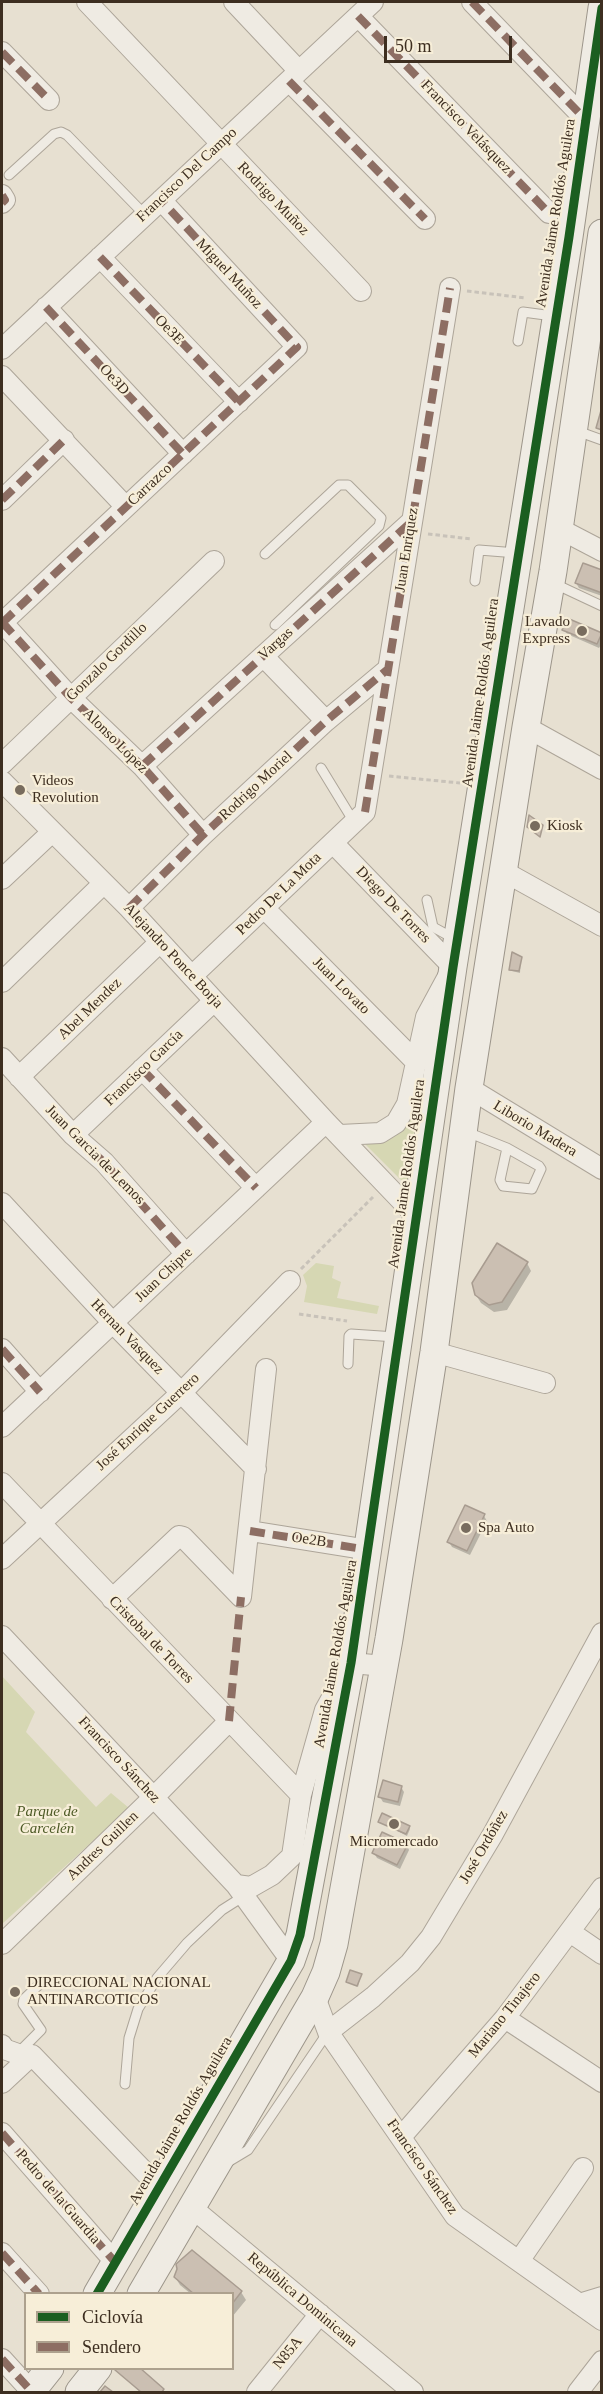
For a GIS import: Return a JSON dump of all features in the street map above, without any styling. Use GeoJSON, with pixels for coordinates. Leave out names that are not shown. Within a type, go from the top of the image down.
{"type":"FeatureCollection","features":[{"type":"Feature","properties":{"kind":"street","name":"Rodrigo Muñoz"},"geometry":{"type":"LineString","coordinates":[[87,2],[361,291]]}},
{"type":"Feature","properties":{"kind":"street"},"geometry":{"type":"LineString","coordinates":[[234,2],[294,76],[425,219]]}},
{"type":"Feature","properties":{"kind":"street","name":"Francisco Del Campo"},"geometry":{"type":"LineString","coordinates":[[2,347],[373,2]]}},
{"type":"Feature","properties":{"kind":"street"},"geometry":{"type":"LineString","coordinates":[[472,2],[585,119]]}},
{"type":"Feature","properties":{"kind":"street","name":"Avenida Jaime Roldós Aguilera"},"geometry":{"type":"LineString","coordinates":[[98,2292],[291,1961],[300,1935],[351,1663],[369,1550],[453,967],[602,8]]}},
{"type":"Feature","properties":{"kind":"street","name":"Francisco Velásquez"},"geometry":{"type":"LineString","coordinates":[[358,16],[549,213]]}},
{"type":"Feature","properties":{"kind":"street"},"geometry":{"type":"LineString","coordinates":[[2,52],[49,100]]}},
{"type":"Feature","properties":{"kind":"street","name":"Miguel Muñoz"},"geometry":{"type":"LineString","coordinates":[[161,200],[297,347]]}},
{"type":"Feature","properties":{"kind":"street"},"geometry":{"type":"LineString","coordinates":[[142,2292],[315,1997],[326,1972],[334,1944],[385,1666],[434,1352],[469,1088],[553,571],[572,429],[599,267],[602,233]]}},
{"type":"Feature","properties":{"kind":"street","name":"Oe3E"},"geometry":{"type":"LineString","coordinates":[[100,257],[239,402]]}},
{"type":"Feature","properties":{"kind":"street","name":"Juan Enriquez"},"geometry":{"type":"LineString","coordinates":[[360,817],[371,774],[450,288]]}},
{"type":"Feature","properties":{"kind":"street","name":"Oe3D"},"geometry":{"type":"LineString","coordinates":[[46,307],[183,454]]}},
{"type":"Feature","properties":{"kind":"street","name":"Carrazco"},"geometry":{"type":"LineString","coordinates":[[2,623],[297,347]]}},
{"type":"Feature","properties":{"kind":"street"},"geometry":{"type":"LineString","coordinates":[[2,376],[126,507]]}},
{"type":"Feature","properties":{"kind":"street"},"geometry":{"type":"LineString","coordinates":[[2,500],[64,440]]}},
{"type":"Feature","properties":{"kind":"street","name":"Vargas"},"geometry":{"type":"LineString","coordinates":[[142,766],[410,527]]}},
{"type":"Feature","properties":{"kind":"street"},"geometry":{"type":"LineString","coordinates":[[558,528],[602,551]]}},
{"type":"Feature","properties":{"kind":"street"},"geometry":{"type":"LineString","coordinates":[[517,554],[553,571]]}},
{"type":"Feature","properties":{"kind":"street","name":"Gonzalo Gordillo"},"geometry":{"type":"LineString","coordinates":[[2,764],[214,561]]}},
{"type":"Feature","properties":{"kind":"street","name":"Alonso López"},"geometry":{"type":"LineString","coordinates":[[2,623],[70,697],[142,766],[203,835]]}},
{"type":"Feature","properties":{"kind":"street"},"geometry":{"type":"LineString","coordinates":[[263,656],[326,721]]}},
{"type":"Feature","properties":{"kind":"street","name":"Rodrigo Moriel"},"geometry":{"type":"LineString","coordinates":[[129,909],[203,835],[326,721],[388,669]]}},
{"type":"Feature","properties":{"kind":"street"},"geometry":{"type":"LineString","coordinates":[[526,727],[602,769]]}},
{"type":"Feature","properties":{"kind":"street","name":"Alejandro Ponce Borja"},"geometry":{"type":"LineString","coordinates":[[2,781],[51,833],[129,909],[416,1216]]}},
{"type":"Feature","properties":{"kind":"street","name":"Pedro De La Mota"},"geometry":{"type":"LineString","coordinates":[[192,976],[360,817]]}},
{"type":"Feature","properties":{"kind":"street"},"geometry":{"type":"LineString","coordinates":[[2,879],[51,833]]}},
{"type":"Feature","properties":{"kind":"street","name":"Diego De Torres"},"geometry":{"type":"LineString","coordinates":[[333,843],[453,967]]}},
{"type":"Feature","properties":{"kind":"street"},"geometry":{"type":"LineString","coordinates":[[503,871],[602,926]]}},
{"type":"Feature","properties":{"kind":"street"},"geometry":{"type":"LineString","coordinates":[[2,982],[103,884]]}},
{"type":"Feature","properties":{"kind":"street","name":"Juan Lovato"},"geometry":{"type":"LineString","coordinates":[[265,909],[417,1063]]}},
{"type":"Feature","properties":{"kind":"street","name":"Abel Mendez"},"geometry":{"type":"LineString","coordinates":[[19,1077],[160,942]]}},
{"type":"Feature","properties":{"kind":"street"},"geometry":{"type":"LineString","coordinates":[[333,1129],[380,1133],[396,1123],[407,1104],[426,1017],[453,967]]}},
{"type":"Feature","properties":{"kind":"street","name":"Francisco García"},"geometry":{"type":"LineString","coordinates":[[73,1135],[214,1001]]}},
{"type":"Feature","properties":{"kind":"street","name":"Juan Garcia de Lemos"},"geometry":{"type":"LineString","coordinates":[[2,1058],[73,1135],[104,1162],[186,1254]]}},
{"type":"Feature","properties":{"kind":"street"},"geometry":{"type":"LineString","coordinates":[[142,1069],[256,1188]]}},
{"type":"Feature","properties":{"kind":"street","name":"Liborio Madera"},"geometry":{"type":"LineString","coordinates":[[469,1088],[602,1169]]}},
{"type":"Feature","properties":{"kind":"street","name":"Juan Chipre"},"geometry":{"type":"LineString","coordinates":[[2,1427],[256,1188],[333,1129]]}},
{"type":"Feature","properties":{"kind":"street","name":"Hernan Vasquez"},"geometry":{"type":"LineString","coordinates":[[2,1203],[113,1323],[256,1469]]}},
{"type":"Feature","properties":{"kind":"street","name":"José Enrique Guerrero"},"geometry":{"type":"LineString","coordinates":[[2,1559],[181,1393],[290,1281]]}},
{"type":"Feature","properties":{"kind":"street"},"geometry":{"type":"LineString","coordinates":[[2,1349],[40,1392]]}},
{"type":"Feature","properties":{"kind":"street"},"geometry":{"type":"LineString","coordinates":[[434,1352],[545,1383]]}},
{"type":"Feature","properties":{"kind":"street"},"geometry":{"type":"LineString","coordinates":[[112,1599],[179,1536],[183,1537],[241,1598],[266,1370]]}},
{"type":"Feature","properties":{"kind":"street","name":"Cristobal de Torres"},"geometry":{"type":"LineString","coordinates":[[2,1483],[302,1795]]}},
{"type":"Feature","properties":{"kind":"street"},"geometry":{"type":"LineString","coordinates":[[372,1519],[407,1522]]}},
{"type":"Feature","properties":{"kind":"street","name":"Oe2B"},"geometry":{"type":"LineString","coordinates":[[250,1531],[369,1550]]}},
{"type":"Feature","properties":{"kind":"street","name":"José Ordóñez"},"geometry":{"type":"LineString","coordinates":[[328,2032],[410,1964],[431,1937],[494,1834],[602,1633]]}},
{"type":"Feature","properties":{"kind":"street","name":"Francisco Sánchez"},"geometry":{"type":"LineString","coordinates":[[2,1636],[240,1890],[291,1961]]}},
{"type":"Feature","properties":{"kind":"street"},"geometry":{"type":"LineString","coordinates":[[240,1890],[251,1887],[272,1875],[292,1856],[302,1795],[325,1710],[351,1663],[385,1666]]}},
{"type":"Feature","properties":{"kind":"street","name":"Andres Guillen"},"geometry":{"type":"LineString","coordinates":[[2,1944],[229,1721]]}},
{"type":"Feature","properties":{"kind":"street","name":"Mariano Tinajero"},"geometry":{"type":"LineString","coordinates":[[401,2137],[505,2018],[602,1888]]}},
{"type":"Feature","properties":{"kind":"street"},"geometry":{"type":"LineString","coordinates":[[570,1932],[602,1954]]}},
{"type":"Feature","properties":{"kind":"street","name":"Francisco Sánchez"},"geometry":{"type":"LineString","coordinates":[[315,1997],[328,2032],[455,2216],[602,2320]]}},
{"type":"Feature","properties":{"kind":"street"},"geometry":{"type":"LineString","coordinates":[[505,2018],[602,2082]]}},
{"type":"Feature","properties":{"kind":"street"},"geometry":{"type":"LineString","coordinates":[[2,2083],[12,2052],[160,2188]]}},
{"type":"Feature","properties":{"kind":"street","name":"Pedro de la Guardia"},"geometry":{"type":"LineString","coordinates":[[2,2133],[115,2262]]}},
{"type":"Feature","properties":{"kind":"street"},"geometry":{"type":"LineString","coordinates":[[519,2261],[583,2168]]}},
{"type":"Feature","properties":{"kind":"street","name":"República Dominicana"},"geometry":{"type":"LineString","coordinates":[[191,2207],[413,2392]]}},
{"type":"Feature","properties":{"kind":"street"},"geometry":{"type":"LineString","coordinates":[[2,2253],[37,2292]]}},
{"type":"Feature","properties":{"kind":"street"},"geometry":{"type":"LineString","coordinates":[[579,2304],[602,2297]]}},
{"type":"Feature","properties":{"kind":"street","name":"N85A"},"geometry":{"type":"LineString","coordinates":[[257,2392],[320,2314]]}},
{"type":"Feature","properties":{"kind":"street"},"geometry":{"type":"LineString","coordinates":[[2,2359],[32,2392],[48,2370]]}},
{"type":"Feature","properties":{"kind":"street"},"geometry":{"type":"LineString","coordinates":[[578,2392],[602,2361]]}},
{"type":"Feature","properties":{"kind":"street"},"geometry":{"type":"LineString","coordinates":[[79,2392],[96,2370]]}},
{"type":"Feature","properties":{"kind":"lane"},"geometry":{"type":"LineString","coordinates":[[9,175],[54,134],[61,132],[68,135],[145,215]]}},
{"type":"Feature","properties":{"kind":"lane"},"geometry":{"type":"LineString","coordinates":[[518,342],[523,312],[556,309]]}},
{"type":"Feature","properties":{"kind":"lane"},"geometry":{"type":"LineString","coordinates":[[572,429],[602,440]]}},
{"type":"Feature","properties":{"kind":"lane"},"geometry":{"type":"LineString","coordinates":[[265,554],[339,485],[348,485],[381,518],[380,526],[275,625]]}},
{"type":"Feature","properties":{"kind":"lane"},"geometry":{"type":"LineString","coordinates":[[475,581],[479,550],[517,554]]}},
{"type":"Feature","properties":{"kind":"lane"},"geometry":{"type":"LineString","coordinates":[[553,571],[602,606]]}},
{"type":"Feature","properties":{"kind":"lane"},"geometry":{"type":"LineString","coordinates":[[321,768],[360,817]]}},
{"type":"Feature","properties":{"kind":"lane"},"geometry":{"type":"LineString","coordinates":[[427,900],[433,927],[458,940]]}},
{"type":"Feature","properties":{"kind":"lane"},"geometry":{"type":"LineString","coordinates":[[464,1131],[507,1148],[539,1166],[541,1169],[532,1189],[503,1186],[500,1183],[507,1148]]}},
{"type":"Feature","properties":{"kind":"lane"},"geometry":{"type":"LineString","coordinates":[[348,1364],[351,1334],[399,1338]]}},
{"type":"Feature","properties":{"kind":"lane"},"geometry":{"type":"LineString","coordinates":[[125,2084],[129,2038],[138,2009],[157,1978],[240,1890]]}},
{"type":"Feature","properties":{"kind":"lane"},"geometry":{"type":"LineString","coordinates":[[12,2052],[41,2030],[23,2004],[24,1999],[42,1982]]}},
{"type":"Feature","properties":{"kind":"lane"},"geometry":{"type":"LineString","coordinates":[[213,2170],[248,2150],[328,2032]]}},
{"type":"Feature","properties":{"kind":"path"},"geometry":{"type":"LineString","coordinates":[[450,288],[556,309]]}},
{"type":"Feature","properties":{"kind":"path"},"geometry":{"type":"LineString","coordinates":[[410,527],[475,539]]}},
{"type":"Feature","properties":{"kind":"path"},"geometry":{"type":"LineString","coordinates":[[371,774],[483,785]]}},
{"type":"Feature","properties":{"kind":"path"},"geometry":{"type":"LineString","coordinates":[[290,1281],[386,1184]]}},
{"type":"Feature","properties":{"kind":"green space"},"geometry":{"type":"Polygon","coordinates":[[[437,1033],[409,1180],[404,1183],[363,1142],[383,1140],[437,1033]]]}},
{"type":"Feature","properties":{"kind":"green space"},"geometry":{"type":"Polygon","coordinates":[[[316,1263],[334,1266],[332,1278],[341,1282],[337,1298],[379,1306],[377,1314],[304,1302],[307,1286],[303,1275],[316,1263]]]}},
{"type":"Feature","properties":{"kind":"green space","name":"Parque de Carcelén"},"geometry":{"type":"Polygon","coordinates":[[[2,1676],[35,1712],[26,1732],[96,1807],[111,1793],[129,1808],[2,1924],[2,1676]]]}},
{"type":"Feature","properties":{"kind":"building"},"geometry":{"type":"Polygon","coordinates":[[[602,407],[602,430],[596,428],[602,407]]]}},
{"type":"Feature","properties":{"kind":"building"},"geometry":{"type":"Polygon","coordinates":[[[583,563],[602,570],[602,593],[575,583],[583,563]]]}},
{"type":"Feature","properties":{"kind":"building","name":"Lavado Express"},"geometry":{"type":"Polygon","coordinates":[[[567,618],[602,633],[597,644],[562,630],[567,618]]]}},
{"type":"Feature","properties":{"kind":"building","name":"Kiosk"},"geometry":{"type":"Polygon","coordinates":[[[529,815],[543,825],[540,837],[527,827],[529,815]]]}},
{"type":"Feature","properties":{"kind":"building"},"geometry":{"type":"Polygon","coordinates":[[[512,952],[522,957],[519,971],[509,970],[512,952]]]}},
{"type":"Feature","properties":{"kind":"building"},"geometry":{"type":"Polygon","coordinates":[[[497,1243],[528,1262],[502,1302],[489,1305],[475,1295],[472,1283],[497,1243]]]}},
{"type":"Feature","properties":{"kind":"building","name":"Spa Auto"},"geometry":{"type":"Polygon","coordinates":[[[465,1505],[485,1514],[467,1551],[447,1542],[465,1505]]]}},
{"type":"Feature","properties":{"kind":"building"},"geometry":{"type":"Polygon","coordinates":[[[383,1780],[402,1786],[398,1802],[378,1797],[383,1780]]]}},
{"type":"Feature","properties":{"kind":"building","name":"Micromercado"},"geometry":{"type":"Polygon","coordinates":[[[382,1813],[410,1826],[406,1834],[378,1822],[382,1813]]]}},
{"type":"Feature","properties":{"kind":"building"},"geometry":{"type":"Polygon","coordinates":[[[382,1832],[408,1844],[397,1865],[372,1853],[382,1832]]]}},
{"type":"Feature","properties":{"kind":"building"},"geometry":{"type":"Polygon","coordinates":[[[350,1970],[362,1974],[357,1986],[346,1982],[350,1970]]]}},
{"type":"Feature","properties":{"kind":"building"},"geometry":{"type":"Polygon","coordinates":[[[192,2250],[242,2291],[234,2301],[234,2292],[192,2292],[174,2277],[176,2264],[192,2250]]]}},
{"type":"Feature","properties":{"kind":"building"},"geometry":{"type":"Polygon","coordinates":[[[115,2370],[142,2370],[164,2389],[162,2392],[141,2392],[115,2370]]]}},
{"type":"Feature","properties":{"kind":"building"},"geometry":{"type":"Polygon","coordinates":[[[105,2386],[113,2392],[100,2392],[105,2386]]]}},
{"type":"Feature","properties":{"kind":"marked path"},"geometry":{"type":"LineString","coordinates":[[472,2],[585,119]]}},
{"type":"Feature","properties":{"kind":"marked path"},"geometry":{"type":"LineString","coordinates":[[358,16],[549,213]]}},
{"type":"Feature","properties":{"kind":"marked path"},"geometry":{"type":"LineString","coordinates":[[2,52],[49,100]]}},
{"type":"Feature","properties":{"kind":"marked path"},"geometry":{"type":"LineString","coordinates":[[289,81],[425,219]]}},
{"type":"Feature","properties":{"kind":"marked path"},"geometry":{"type":"LineString","coordinates":[[2,195],[5,200],[2,203]]}},
{"type":"Feature","properties":{"kind":"marked path"},"geometry":{"type":"LineString","coordinates":[[2,623],[297,347],[161,200]]}},
{"type":"Feature","properties":{"kind":"marked path"},"geometry":{"type":"LineString","coordinates":[[100,257],[239,402]]}},
{"type":"Feature","properties":{"kind":"marked path"},"geometry":{"type":"LineString","coordinates":[[365,812],[450,288]]}},
{"type":"Feature","properties":{"kind":"marked path"},"geometry":{"type":"LineString","coordinates":[[46,307],[183,454]]}},
{"type":"Feature","properties":{"kind":"marked path"},"geometry":{"type":"LineString","coordinates":[[2,500],[64,440]]}},
{"type":"Feature","properties":{"kind":"marked path"},"geometry":{"type":"LineString","coordinates":[[142,766],[411,522]]}},
{"type":"Feature","properties":{"kind":"marked path"},"geometry":{"type":"LineString","coordinates":[[2,622],[70,697],[142,766],[203,835]]}},
{"type":"Feature","properties":{"kind":"marked path"},"geometry":{"type":"LineString","coordinates":[[129,908],[203,835],[326,721],[388,669]]}},
{"type":"Feature","properties":{"kind":"marked path"},"geometry":{"type":"LineString","coordinates":[[142,1069],[256,1188]]}},
{"type":"Feature","properties":{"kind":"marked path"},"geometry":{"type":"LineString","coordinates":[[73,1135],[104,1162],[186,1254]]}},
{"type":"Feature","properties":{"kind":"marked path"},"geometry":{"type":"LineString","coordinates":[[2,1349],[40,1392]]}},
{"type":"Feature","properties":{"kind":"marked path"},"geometry":{"type":"LineString","coordinates":[[250,1531],[369,1550]]}},
{"type":"Feature","properties":{"kind":"marked path"},"geometry":{"type":"LineString","coordinates":[[229,1721],[241,1597]]}},
{"type":"Feature","properties":{"kind":"marked path"},"geometry":{"type":"LineString","coordinates":[[2,2133],[115,2262]]}},
{"type":"Feature","properties":{"kind":"marked path"},"geometry":{"type":"LineString","coordinates":[[2,2253],[37,2292]]}},
{"type":"Feature","properties":{"kind":"marked path"},"geometry":{"type":"LineString","coordinates":[[2,2359],[32,2392]]}},
{"type":"Feature","properties":{"kind":"cycle path"},"geometry":{"type":"LineString","coordinates":[[98,2292],[291,1961],[300,1935],[351,1663],[453,967],[569,237],[602,8]]}},
{"type":"Feature","properties":{"kind":"place","name":"Lavado Express"},"geometry":{"type":"Point","coordinates":[582,631]}},
{"type":"Feature","properties":{"kind":"place","name":"Videos Revolution"},"geometry":{"type":"Point","coordinates":[20,790]}},
{"type":"Feature","properties":{"kind":"place","name":"Kiosk"},"geometry":{"type":"Point","coordinates":[535,826]}},
{"type":"Feature","properties":{"kind":"place","name":"Spa Auto"},"geometry":{"type":"Point","coordinates":[466,1528]}},
{"type":"Feature","properties":{"kind":"place","name":"Micromercado"},"geometry":{"type":"Point","coordinates":[394,1824]}},
{"type":"Feature","properties":{"kind":"place","name":"DIRECCIONAL NACIONAL ANTINARCOTICOS"},"geometry":{"type":"Point","coordinates":[15,1992]}}]}
